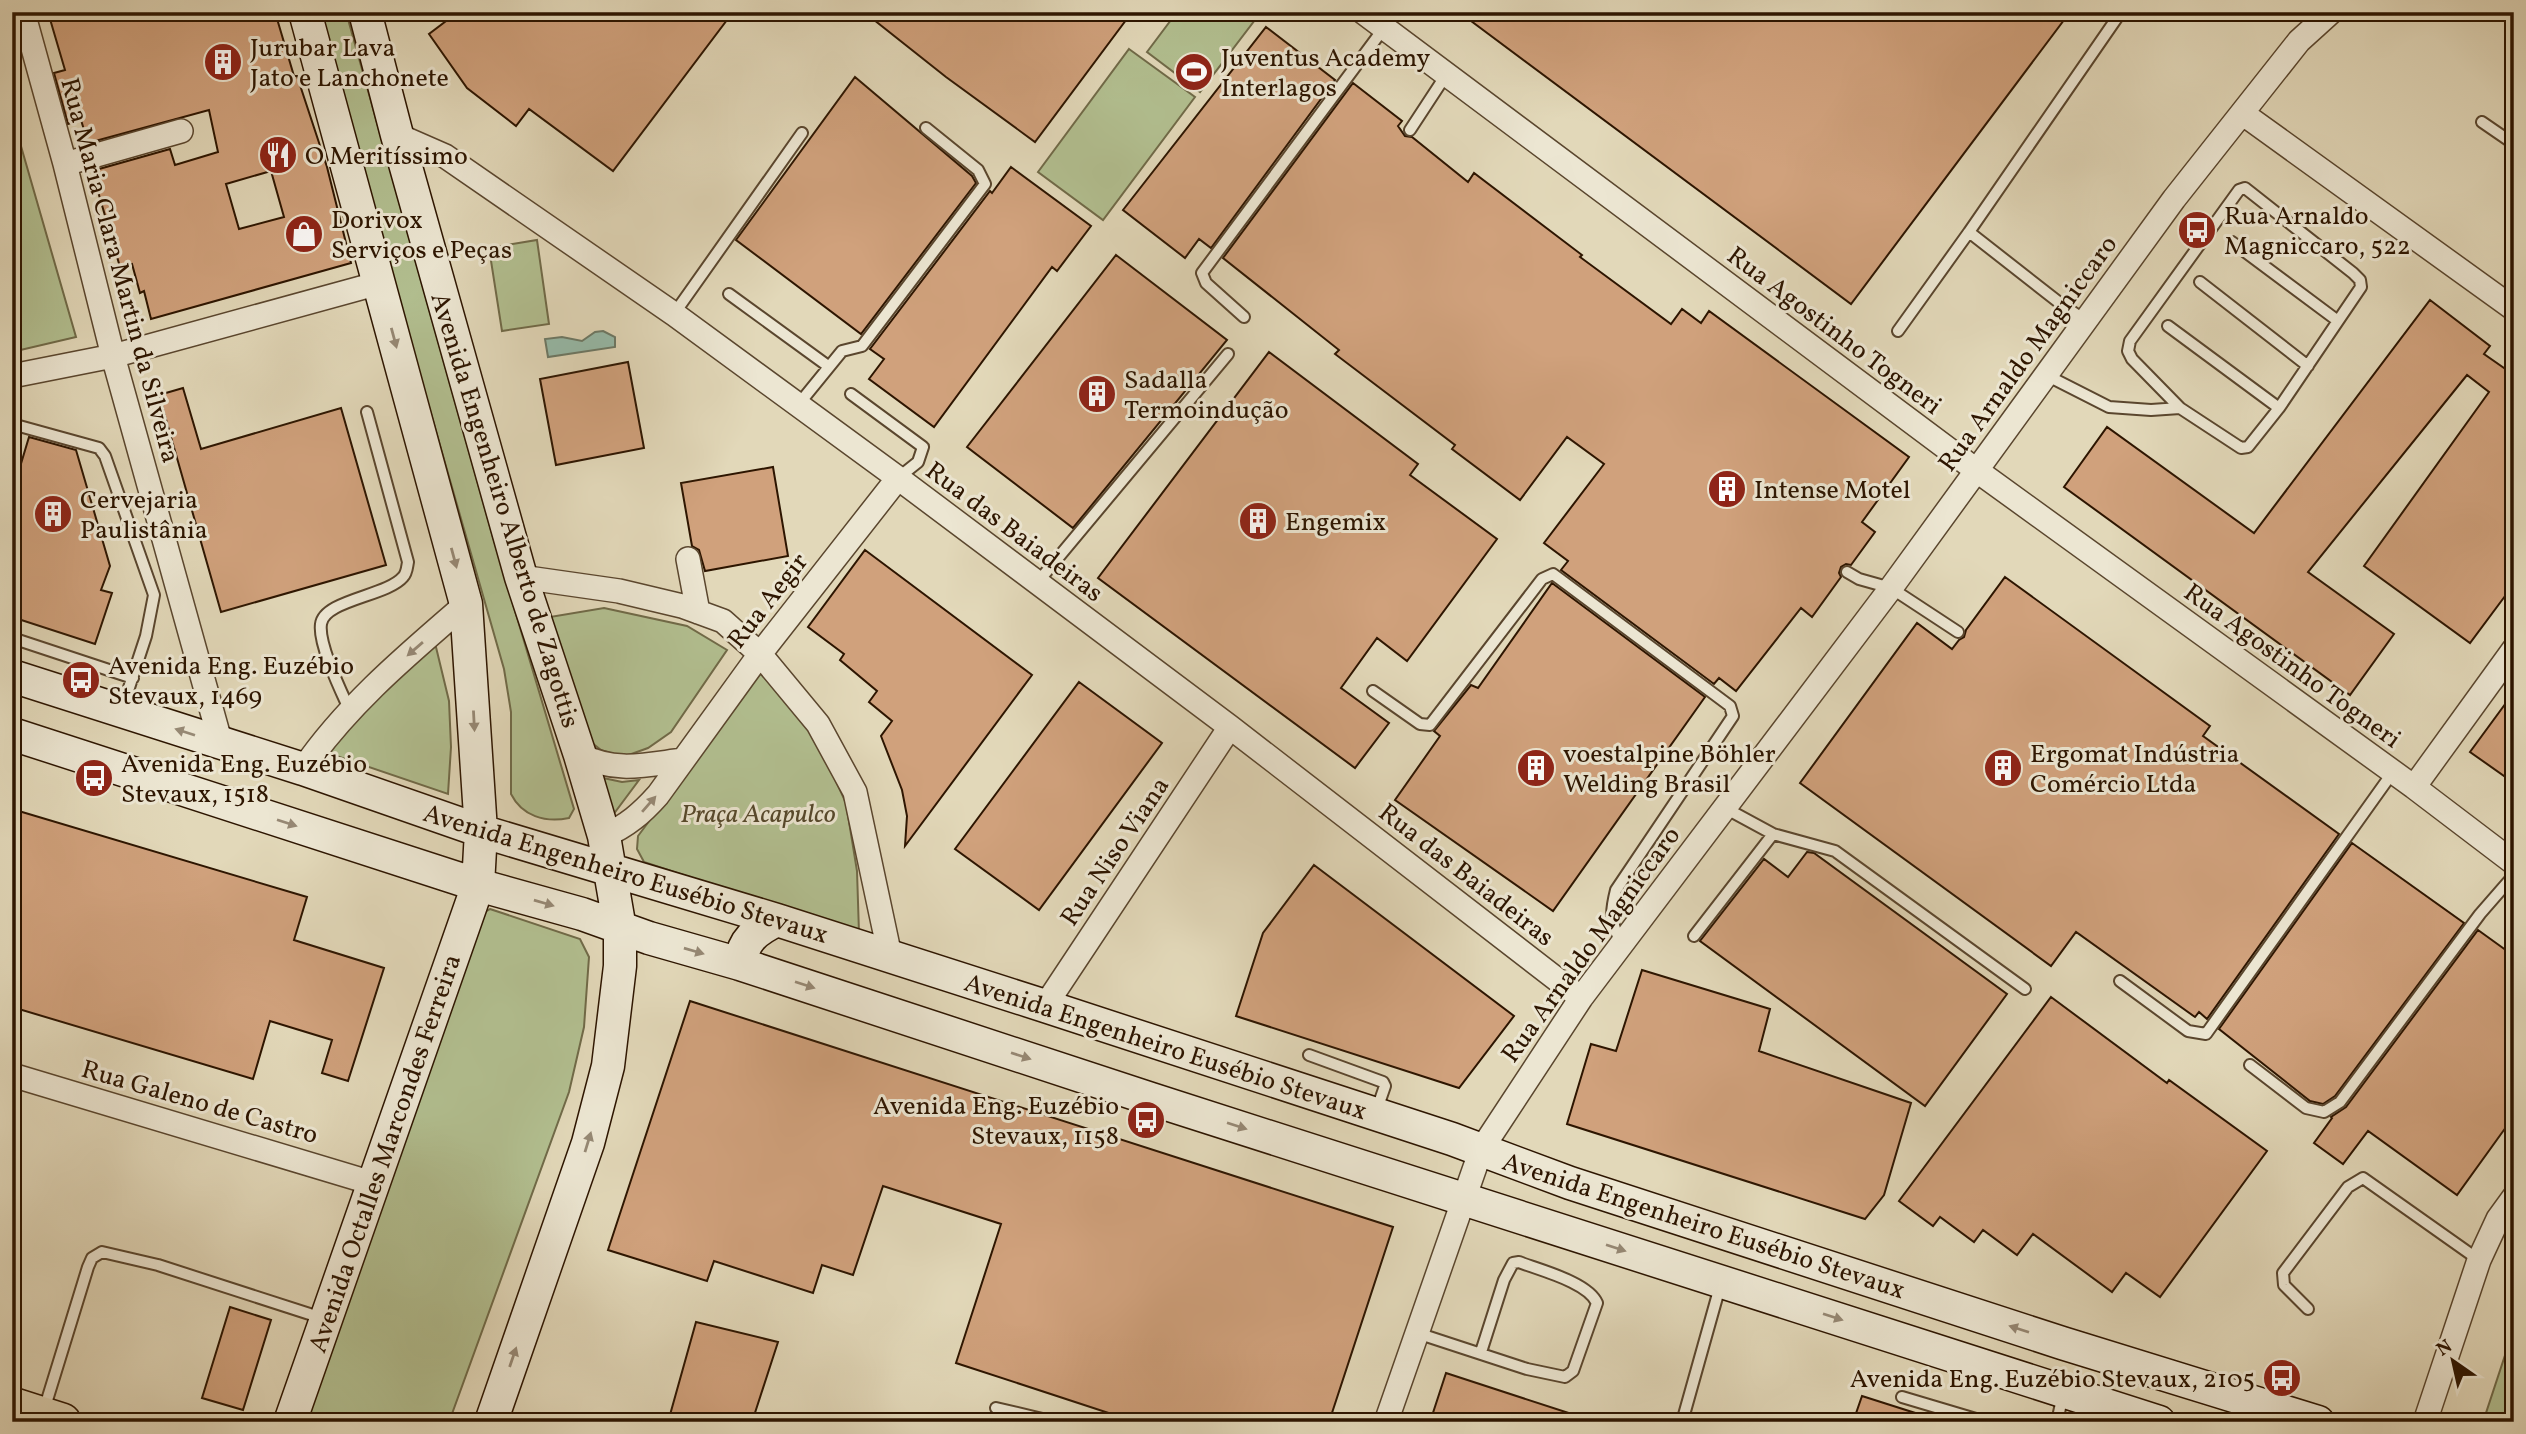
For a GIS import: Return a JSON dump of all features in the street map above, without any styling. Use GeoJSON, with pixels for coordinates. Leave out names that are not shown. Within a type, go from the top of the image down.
{"type":"FeatureCollection","features":[{"type":"Feature","properties":{"kind":"main road"},"geometry":{"type":"LineString","coordinates":[[305,12],[466,604],[481,831],[478,885]]}},
{"type":"Feature","properties":{"kind":"main road","name":"Avenida Engenheiro Alberto de Zagottis"},"geometry":{"type":"LineString","coordinates":[[365,12],[521,577],[604,836],[620,929]]}},
{"type":"Feature","properties":{"kind":"main road","name":"Avenida Engenheiro Eusébio Stevaux"},"geometry":{"type":"LineString","coordinates":[[12,676],[303,769],[481,831],[777,920],[1045,1006],[1376,1114],[1570,1183],[2062,1343],[2318,1422]]}},
{"type":"Feature","properties":{"kind":"main road"},"geometry":{"type":"LineString","coordinates":[[12,704],[24,696],[50,688]]}},
{"type":"Feature","properties":{"kind":"main road","name":"Avenida Engenheiro Eusébio Stevaux"},"geometry":{"type":"LineString","coordinates":[[12,734],[478,885],[582,914],[620,929],[740,964],[2056,1389],[2100,1408],[2157,1421]]}},
{"type":"Feature","properties":{"kind":"main road","name":"Avenida Octalles Marcondes Ferreira"},"geometry":{"type":"LineString","coordinates":[[289,1422],[478,885]]}},
{"type":"Feature","properties":{"kind":"main road"},"geometry":{"type":"LineString","coordinates":[[740,964],[745,945],[752,934],[777,920]]}},
{"type":"Feature","properties":{"kind":"main road"},"geometry":{"type":"LineString","coordinates":[[491,1422],[588,1143],[608,1066],[620,966],[620,929]]}},
{"type":"Feature","properties":{"kind":"main road"},"geometry":{"type":"LineString","coordinates":[[2056,1389],[2076,1369],[2076,1355],[2062,1343]]}},
{"type":"Feature","properties":{"kind":"main road"},"geometry":{"type":"LineString","coordinates":[[2157,1421],[2147,1417],[2143,1409],[2146,1390],[2160,1377],[2178,1378]]}},
{"type":"Feature","properties":{"kind":"street","name":"Rua Maria Clara Martin da Silveira"},"geometry":{"type":"LineString","coordinates":[[23,12],[65,163],[113,356],[221,744]]}},
{"type":"Feature","properties":{"kind":"street","name":"Rua Agostinho Togneri"},"geometry":{"type":"LineString","coordinates":[[1363,12],[1976,470],[2414,787],[2514,863]]}},
{"type":"Feature","properties":{"kind":"street","name":"Rua Arnaldo Magniccaro"},"geometry":{"type":"LineString","coordinates":[[1386,1422],[1481,1150],[1581,998],[1891,588],[2174,199],[2299,41],[2331,12]]}},
{"type":"Feature","properties":{"kind":"street"},"geometry":{"type":"LineString","coordinates":[[2242,113],[2514,309]]}},
{"type":"Feature","properties":{"kind":"street"},"geometry":{"type":"LineString","coordinates":[[65,163],[181,131]]}},
{"type":"Feature","properties":{"kind":"street","name":"Rua das Baiadeiras"},"geometry":{"type":"LineString","coordinates":[[397,135],[445,156],[674,314],[1230,727],[1581,998]]}},
{"type":"Feature","properties":{"kind":"street"},"geometry":{"type":"LineString","coordinates":[[12,376],[113,356],[379,283]]}},
{"type":"Feature","properties":{"kind":"street","name":"Rua Aegir"},"geometry":{"type":"LineString","coordinates":[[604,836],[641,814],[760,654],[898,478]]}},
{"type":"Feature","properties":{"kind":"street"},"geometry":{"type":"LineString","coordinates":[[688,559],[698,612]]}},
{"type":"Feature","properties":{"kind":"street"},"geometry":{"type":"LineString","coordinates":[[521,577],[619,591],[682,606],[723,621],[760,654],[818,724],[855,792],[890,956]]}},
{"type":"Feature","properties":{"kind":"street"},"geometry":{"type":"LineString","coordinates":[[303,769],[321,743],[379,680],[466,604]]}},
{"type":"Feature","properties":{"kind":"street"},"geometry":{"type":"LineString","coordinates":[[2414,787],[2514,649]]}},
{"type":"Feature","properties":{"kind":"street","name":"Rua Niso Viana"},"geometry":{"type":"LineString","coordinates":[[1045,1006],[1230,727]]}},
{"type":"Feature","properties":{"kind":"street"},"geometry":{"type":"LineString","coordinates":[[580,755],[596,763],[629,768],[683,760]]}},
{"type":"Feature","properties":{"kind":"street","name":"Rua Galeno de Castro"},"geometry":{"type":"LineString","coordinates":[[12,1074],[372,1183]]}},
{"type":"Feature","properties":{"kind":"street"},"geometry":{"type":"LineString","coordinates":[[2425,1422],[2479,1260],[2498,1219],[2514,1197]]}},
{"type":"Feature","properties":{"kind":"lane"},"geometry":{"type":"LineString","coordinates":[[1898,331],[2121,12]]}},
{"type":"Feature","properties":{"kind":"lane"},"geometry":{"type":"LineString","coordinates":[[1244,317],[1206,283],[1202,273],[1384,28]]}},
{"type":"Feature","properties":{"kind":"lane"},"geometry":{"type":"LineString","coordinates":[[1410,130],[1446,75]]}},
{"type":"Feature","properties":{"kind":"lane"},"geometry":{"type":"LineString","coordinates":[[2482,122],[2514,144]]}},
{"type":"Feature","properties":{"kind":"lane"},"geometry":{"type":"LineString","coordinates":[[798,405],[842,351],[862,346],[985,184],[978,170],[926,128]]}},
{"type":"Feature","properties":{"kind":"lane"},"geometry":{"type":"LineString","coordinates":[[674,314],[802,133]]}},
{"type":"Feature","properties":{"kind":"lane"},"geometry":{"type":"LineString","coordinates":[[2245,188],[2360,281],[2361,287],[2308,366],[2248,447],[2241,449],[2180,408],[2132,359],[2128,351],[2130,341],[2239,190],[2245,188]]}},
{"type":"Feature","properties":{"kind":"lane"},"geometry":{"type":"LineString","coordinates":[[1969,232],[2085,321]]}},
{"type":"Feature","properties":{"kind":"lane"},"geometry":{"type":"LineString","coordinates":[[2232,242],[2338,321]]}},
{"type":"Feature","properties":{"kind":"lane"},"geometry":{"type":"LineString","coordinates":[[2200,282],[2308,366]]}},
{"type":"Feature","properties":{"kind":"lane"},"geometry":{"type":"LineString","coordinates":[[729,294],[828,366]]}},
{"type":"Feature","properties":{"kind":"lane"},"geometry":{"type":"LineString","coordinates":[[2168,326],[2279,408]]}},
{"type":"Feature","properties":{"kind":"lane"},"geometry":{"type":"LineString","coordinates":[[1037,583],[1228,354]]}},
{"type":"Feature","properties":{"kind":"lane"},"geometry":{"type":"LineString","coordinates":[[2046,375],[2109,407],[2151,410],[2180,408]]}},
{"type":"Feature","properties":{"kind":"lane"},"geometry":{"type":"LineString","coordinates":[[850,394],[923,447],[918,462],[898,478]]}},
{"type":"Feature","properties":{"kind":"lane"},"geometry":{"type":"LineString","coordinates":[[350,711],[329,662],[320,626],[323,616],[335,608],[394,585],[405,575],[408,562],[367,412]]}},
{"type":"Feature","properties":{"kind":"lane"},"geometry":{"type":"LineString","coordinates":[[12,424],[99,448],[104,456],[153,595],[146,636],[121,712]]}},
{"type":"Feature","properties":{"kind":"lane"},"geometry":{"type":"LineString","coordinates":[[1847,572],[1859,579],[1891,588],[1958,632]]}},
{"type":"Feature","properties":{"kind":"lane"},"geometry":{"type":"LineString","coordinates":[[1373,691],[1420,724],[1430,725],[1542,579],[1552,574],[1730,706],[1733,716],[1616,890],[1611,912],[1613,927],[1622,944]]}},
{"type":"Feature","properties":{"kind":"lane"},"geometry":{"type":"LineString","coordinates":[[12,638],[133,678]]}},
{"type":"Feature","properties":{"kind":"lane"},"geometry":{"type":"LineString","coordinates":[[2120,981],[2189,1031],[2206,1034],[2393,772]]}},
{"type":"Feature","properties":{"kind":"lane"},"geometry":{"type":"LineString","coordinates":[[1725,807],[1773,834],[1835,851],[2025,989]]}},
{"type":"Feature","properties":{"kind":"lane"},"geometry":{"type":"LineString","coordinates":[[1694,936],[1773,834]]}},
{"type":"Feature","properties":{"kind":"lane"},"geometry":{"type":"LineString","coordinates":[[2250,1065],[2306,1108],[2324,1112],[2340,1102],[2480,914],[2514,875]]}},
{"type":"Feature","properties":{"kind":"lane"},"geometry":{"type":"LineString","coordinates":[[1309,1055],[1383,1082],[1385,1086],[1376,1114]]}},
{"type":"Feature","properties":{"kind":"lane"},"geometry":{"type":"LineString","coordinates":[[2308,1308],[2284,1285],[2283,1273],[2348,1187],[2363,1178],[2479,1260]]}},
{"type":"Feature","properties":{"kind":"lane"},"geometry":{"type":"LineString","coordinates":[[39,1414],[88,1268],[92,1258],[102,1252],[158,1265],[325,1319]]}},
{"type":"Feature","properties":{"kind":"lane"},"geometry":{"type":"LineString","coordinates":[[1417,1333],[1527,1369],[1565,1377],[1573,1371],[1597,1303],[1585,1289],[1519,1262],[1513,1263],[1504,1280],[1481,1352]]}},
{"type":"Feature","properties":{"kind":"lane"},"geometry":{"type":"LineString","coordinates":[[1682,1422],[1722,1281]]}},
{"type":"Feature","properties":{"kind":"lane"},"geometry":{"type":"LineString","coordinates":[[2056,1389],[2057,1422]]}},
{"type":"Feature","properties":{"kind":"lane"},"geometry":{"type":"LineString","coordinates":[[1902,1396],[1986,1422]]}},
{"type":"Feature","properties":{"kind":"lane"},"geometry":{"type":"LineString","coordinates":[[996,1408],[1055,1422]]}},
{"type":"Feature","properties":{"kind":"green space"},"geometry":{"type":"Polygon","coordinates":[[[316,12],[346,12],[493,537],[574,809],[569,818],[535,816],[521,808],[511,794],[511,712],[504,669],[316,12]]]}},
{"type":"Feature","properties":{"kind":"green space","name":"Juventus Academy Interlagos"},"geometry":{"type":"Polygon","coordinates":[[[1177,12],[1261,12],[1200,92],[1147,52],[1177,12]]]}},
{"type":"Feature","properties":{"kind":"green space"},"geometry":{"type":"Polygon","coordinates":[[[1129,49],[1195,97],[1103,220],[1038,172],[1129,49]]]}},
{"type":"Feature","properties":{"kind":"green space"},"geometry":{"type":"Polygon","coordinates":[[[12,115],[76,337],[12,352],[12,115]]]}},
{"type":"Feature","properties":{"kind":"green space"},"geometry":{"type":"Polygon","coordinates":[[[537,240],[549,324],[502,331],[489,248],[537,240]]]}},
{"type":"Feature","properties":{"kind":"green space","name":"Praça Acapulco"},"geometry":{"type":"Polygon","coordinates":[[[604,608],[687,626],[727,650],[671,732],[648,748],[623,757],[601,750],[582,735],[544,618],[604,608]]]}},
{"type":"Feature","properties":{"kind":"green space"},"geometry":{"type":"Polygon","coordinates":[[[435,643],[449,701],[451,747],[448,794],[322,751],[435,643]]]}},
{"type":"Feature","properties":{"kind":"green space","name":"Praça Acapulco"},"geometry":{"type":"Polygon","coordinates":[[[760,673],[811,727],[846,803],[857,871],[859,933],[644,862],[637,849],[638,836],[760,673]]]}},
{"type":"Feature","properties":{"kind":"green space"},"geometry":{"type":"Polygon","coordinates":[[[589,775],[622,782],[639,780],[607,823],[589,775]]]}},
{"type":"Feature","properties":{"kind":"green space"},"geometry":{"type":"Polygon","coordinates":[[[490,909],[580,939],[589,957],[584,1027],[569,1092],[449,1422],[291,1422],[473,918],[490,909]]]}},
{"type":"Feature","properties":{"kind":"green space"},"geometry":{"type":"Polygon","coordinates":[[[2514,1328],[2514,1422],[2492,1422],[2494,1416],[2486,1413],[2514,1328]]]}},
{"type":"Feature","properties":{"kind":"shaded area"},"geometry":{"type":"Polygon","coordinates":[[[603,331],[615,337],[615,347],[548,357],[545,339],[562,337],[582,341],[595,332],[603,331]]]}},
{"type":"Feature","properties":{"kind":"building"},"geometry":{"type":"Polygon","coordinates":[[[52,12],[275,12],[294,76],[297,76],[327,167],[351,263],[151,319],[144,291],[140,293],[132,264],[120,267],[92,171],[170,149],[175,165],[218,152],[209,110],[88,143],[81,120],[68,124],[54,73],[65,70],[50,19],[54,17],[52,12]],[[271,171],[226,184],[239,229],[284,217],[271,171]]]}},
{"type":"Feature","properties":{"kind":"building"},"geometry":{"type":"Polygon","coordinates":[[[458,12],[733,12],[613,171],[529,109],[516,126],[467,88],[429,34],[458,12]]]}},
{"type":"Feature","properties":{"kind":"building"},"geometry":{"type":"Polygon","coordinates":[[[864,12],[1132,12],[1035,142],[946,77],[864,12]]]}},
{"type":"Feature","properties":{"kind":"building"},"geometry":{"type":"Polygon","coordinates":[[[1459,12],[2070,12],[1851,304],[1459,12]]]}},
{"type":"Feature","properties":{"kind":"building"},"geometry":{"type":"Polygon","coordinates":[[[1266,27],[1335,80],[1211,248],[1199,239],[1185,258],[1123,210],[1266,27]]]}},
{"type":"Feature","properties":{"kind":"building"},"geometry":{"type":"Polygon","coordinates":[[[855,77],[972,176],[976,183],[861,334],[736,240],[855,77]]]}},
{"type":"Feature","properties":{"kind":"building"},"geometry":{"type":"Polygon","coordinates":[[[1353,83],[1402,121],[1398,126],[1405,136],[1412,137],[1468,182],[1474,173],[1582,255],[1580,257],[1671,324],[1682,309],[1701,323],[1709,311],[1909,457],[1862,522],[1875,532],[1851,565],[1841,567],[1841,577],[1812,617],[1801,608],[1736,691],[1719,678],[1714,684],[1561,570],[1568,561],[1544,543],[1604,464],[1567,437],[1520,500],[1452,449],[1455,445],[1335,354],[1339,350],[1223,258],[1353,83]]]}},
{"type":"Feature","properties":{"kind":"building"},"geometry":{"type":"Polygon","coordinates":[[[1011,167],[1091,226],[1057,271],[1052,267],[934,427],[869,379],[884,359],[870,349],[1011,167]]]}},
{"type":"Feature","properties":{"kind":"building","name":"Sadalla Termoindução"},"geometry":{"type":"Polygon","coordinates":[[[1116,255],[1227,340],[1073,528],[967,447],[1116,255]]]}},
{"type":"Feature","properties":{"kind":"building"},"geometry":{"type":"Polygon","coordinates":[[[2430,300],[2490,346],[2484,354],[2514,375],[2514,584],[2470,643],[2364,566],[2489,392],[2467,375],[2308,572],[2394,634],[2350,695],[2064,487],[2107,427],[2254,533],[2430,300]]]}},
{"type":"Feature","properties":{"kind":"building","name":"Engemix"},"geometry":{"type":"Polygon","coordinates":[[[1269,352],[1418,464],[1410,475],[1497,539],[1407,661],[1377,638],[1341,688],[1389,723],[1355,768],[1098,578],[1269,352]]]}},
{"type":"Feature","properties":{"kind":"building"},"geometry":{"type":"Polygon","coordinates":[[[628,362],[644,448],[556,465],[540,379],[628,362]]]}},
{"type":"Feature","properties":{"kind":"building"},"geometry":{"type":"Polygon","coordinates":[[[183,388],[201,449],[341,408],[386,565],[221,612],[159,395],[183,388]]]}},
{"type":"Feature","properties":{"kind":"building","name":"Cervejaria Paulistânia"},"geometry":{"type":"Polygon","coordinates":[[[29,437],[76,450],[110,566],[101,590],[112,593],[95,644],[12,617],[12,465],[20,467],[29,437]]]}},
{"type":"Feature","properties":{"kind":"building"},"geometry":{"type":"Polygon","coordinates":[[[773,467],[788,556],[705,571],[699,550],[692,546],[681,483],[773,467]]]}},
{"type":"Feature","properties":{"kind":"building"},"geometry":{"type":"Polygon","coordinates":[[[865,550],[1032,675],[905,846],[907,816],[902,790],[881,736],[892,721],[869,702],[877,691],[840,660],[844,654],[808,627],[865,550]]]}},
{"type":"Feature","properties":{"kind":"building","name":"Ergomat Indústria Comércio Ltda"},"geometry":{"type":"Polygon","coordinates":[[[2005,577],[2210,726],[2203,736],[2339,834],[2207,1019],[2199,1012],[2195,1017],[2076,932],[2051,966],[1800,783],[1917,623],[1952,649],[1964,637],[1966,630],[2005,577]]]}},
{"type":"Feature","properties":{"kind":"building","name":"voestalpine Böhler Welding Brasil"},"geometry":{"type":"Polygon","coordinates":[[[1552,583],[1705,697],[1553,911],[1395,800],[1440,736],[1434,731],[1471,685],[1478,688],[1552,583]]]}},
{"type":"Feature","properties":{"kind":"building"},"geometry":{"type":"Polygon","coordinates":[[[1079,682],[1162,743],[1039,910],[955,849],[1079,682]]]}},
{"type":"Feature","properties":{"kind":"building"},"geometry":{"type":"Polygon","coordinates":[[[2514,692],[2514,783],[2470,752],[2514,692]]]}},
{"type":"Feature","properties":{"kind":"building"},"geometry":{"type":"Polygon","coordinates":[[[12,809],[307,897],[294,940],[384,968],[348,1081],[322,1073],[332,1040],[270,1021],[253,1079],[12,1007],[12,809]]]}},
{"type":"Feature","properties":{"kind":"building"},"geometry":{"type":"Polygon","coordinates":[[[2352,843],[2464,923],[2335,1096],[2323,1104],[2310,1101],[2219,1029],[2352,843]]]}},
{"type":"Feature","properties":{"kind":"building"},"geometry":{"type":"Polygon","coordinates":[[[1807,852],[1814,853],[2007,994],[1925,1106],[1700,941],[1764,859],[1788,877],[1807,852]]]}},
{"type":"Feature","properties":{"kind":"building"},"geometry":{"type":"Polygon","coordinates":[[[1314,865],[1514,1016],[1459,1088],[1236,1016],[1263,933],[1314,865]]]}},
{"type":"Feature","properties":{"kind":"building"},"geometry":{"type":"Polygon","coordinates":[[[2478,930],[2514,956],[2514,1116],[2457,1195],[2368,1131],[2343,1164],[2314,1143],[2331,1117],[2346,1107],[2478,930]]]}},
{"type":"Feature","properties":{"kind":"building"},"geometry":{"type":"Polygon","coordinates":[[[1642,970],[1770,1009],[1759,1051],[1911,1103],[1884,1195],[1865,1219],[1567,1124],[1591,1044],[1616,1051],[1642,970]]]}},
{"type":"Feature","properties":{"kind":"building"},"geometry":{"type":"Polygon","coordinates":[[[2051,997],[2167,1083],[2169,1080],[2267,1151],[2160,1297],[2126,1273],[2112,1292],[2033,1234],[2017,1255],[1983,1230],[1974,1242],[1940,1217],[1933,1226],[1899,1201],[2051,997]]]}},
{"type":"Feature","properties":{"kind":"building"},"geometry":{"type":"Polygon","coordinates":[[[690,1001],[1393,1227],[1329,1422],[1136,1422],[956,1363],[1001,1224],[883,1186],[853,1275],[822,1265],[813,1293],[714,1261],[707,1281],[608,1250],[690,1001]]]}},
{"type":"Feature","properties":{"kind":"building"},"geometry":{"type":"Polygon","coordinates":[[[230,1307],[271,1320],[243,1410],[202,1398],[230,1307]]]}},
{"type":"Feature","properties":{"kind":"building"},"geometry":{"type":"Polygon","coordinates":[[[696,1322],[778,1342],[752,1422],[668,1422],[696,1322]]]}},
{"type":"Feature","properties":{"kind":"building"},"geometry":{"type":"Polygon","coordinates":[[[1446,1373],[1584,1418],[1583,1422],[1430,1422],[1446,1373]]]}},
{"type":"Feature","properties":{"kind":"building"},"geometry":{"type":"Polygon","coordinates":[[[1862,1396],[1931,1418],[1930,1422],[1853,1422],[1862,1396]]]}},
{"type":"Feature","properties":{"kind":"place","name":"Jurubar Lava Jato e Lanchonete"},"geometry":{"type":"Point","coordinates":[223,62]}},
{"type":"Feature","properties":{"kind":"place","name":"Juventus Academy Interlagos"},"geometry":{"type":"Point","coordinates":[1194,72]}},
{"type":"Feature","properties":{"kind":"place","name":"O Meritíssimo"},"geometry":{"type":"Point","coordinates":[278,155]}},
{"type":"Feature","properties":{"kind":"place","name":"Rua Arnaldo Magniccaro, 522"},"geometry":{"type":"Point","coordinates":[2197,230]}},
{"type":"Feature","properties":{"kind":"place","name":"Dorivox Serviços e Peças"},"geometry":{"type":"Point","coordinates":[304,234]}},
{"type":"Feature","properties":{"kind":"place","name":"Sadalla Termoindução"},"geometry":{"type":"Point","coordinates":[1097,394]}},
{"type":"Feature","properties":{"kind":"place","name":"Intense Motel"},"geometry":{"type":"Point","coordinates":[1727,489]}},
{"type":"Feature","properties":{"kind":"place","name":"Cervejaria Paulistânia"},"geometry":{"type":"Point","coordinates":[53,514]}},
{"type":"Feature","properties":{"kind":"place","name":"Engemix"},"geometry":{"type":"Point","coordinates":[1258,521]}},
{"type":"Feature","properties":{"kind":"place","name":"Avenida Eng. Euzébio Stevaux, 1469"},"geometry":{"type":"Point","coordinates":[81,680]}},
{"type":"Feature","properties":{"kind":"place","name":"voestalpine Böhler Welding Brasil"},"geometry":{"type":"Point","coordinates":[1536,768]}},
{"type":"Feature","properties":{"kind":"place","name":"Ergomat Indústria Comércio Ltda"},"geometry":{"type":"Point","coordinates":[2003,768]}},
{"type":"Feature","properties":{"kind":"place","name":"Avenida Eng. Euzébio Stevaux, 1518"},"geometry":{"type":"Point","coordinates":[94,778]}},
{"type":"Feature","properties":{"kind":"place","name":"Avenida Eng. Euzébio Stevaux, 1158"},"geometry":{"type":"Point","coordinates":[1146,1120]}},
{"type":"Feature","properties":{"kind":"place","name":"Avenida Eng. Euzébio Stevaux, 2105"},"geometry":{"type":"Point","coordinates":[2282,1378]}}]}
